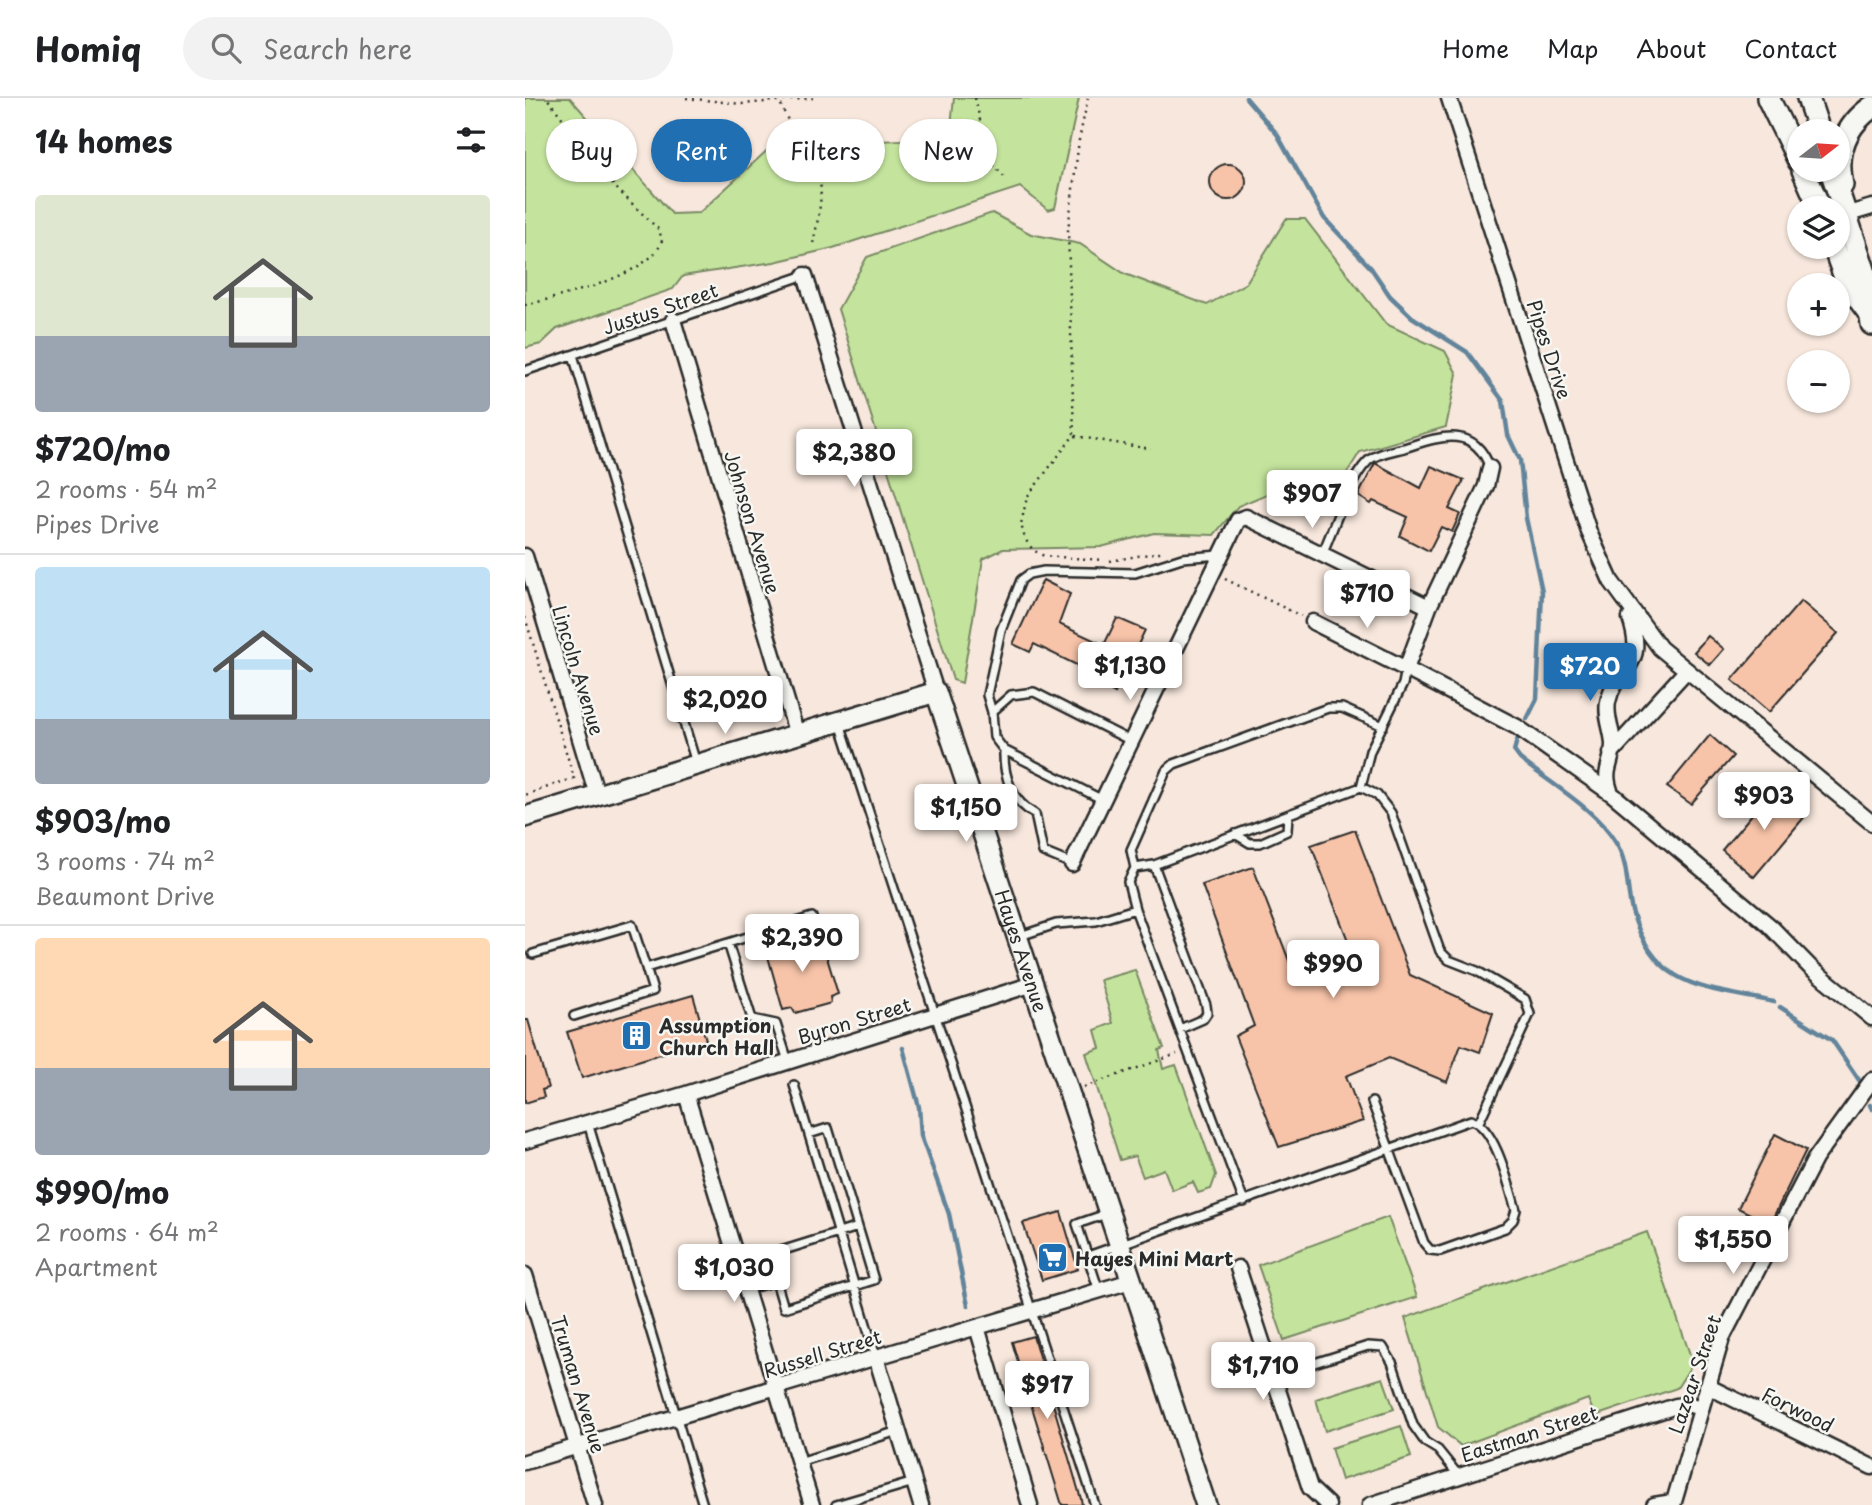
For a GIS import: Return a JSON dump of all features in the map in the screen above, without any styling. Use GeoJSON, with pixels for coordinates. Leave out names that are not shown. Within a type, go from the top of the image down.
{"type":"FeatureCollection","features":[{"type":"Feature","properties":{"kind":"main road"},"geometry":{"type":"LineString","coordinates":[[1768,98],[1787,136]]}},
{"type":"Feature","properties":{"kind":"main road"},"geometry":{"type":"LineString","coordinates":[[1779,98],[1787,120]]}},
{"type":"Feature","properties":{"kind":"main road"},"geometry":{"type":"LineString","coordinates":[[1808,98],[1815,119]]}},
{"type":"Feature","properties":{"kind":"main road"},"geometry":{"type":"LineString","coordinates":[[1842,196],[1838,170],[1843,141],[1856,120],[1872,107]]}},
{"type":"Feature","properties":{"kind":"main road"},"geometry":{"type":"LineString","coordinates":[[1850,229],[1864,270],[1871,315]]}},
{"type":"Feature","properties":{"kind":"main road"},"geometry":{"type":"LineString","coordinates":[[1838,259],[1847,283],[1871,315]]}},
{"type":"Feature","properties":{"kind":"street","name":"Pipes Drive"},"geometry":{"type":"LineString","coordinates":[[1449,98],[1589,532],[1611,581],[1626,606],[1660,648],[1872,824]]}},
{"type":"Feature","properties":{"kind":"street"},"geometry":{"type":"LineString","coordinates":[[1850,214],[1872,207]]}},
{"type":"Feature","properties":{"kind":"street","name":"Hayes Avenue"},"geometry":{"type":"LineString","coordinates":[[804,275],[936,692],[1206,1505]]}},
{"type":"Feature","properties":{"kind":"street","name":"Johnson Avenue"},"geometry":{"type":"LineString","coordinates":[[673,320],[797,735]]}},
{"type":"Feature","properties":{"kind":"street"},"geometry":{"type":"LineString","coordinates":[[1406,669],[1429,607],[1486,486],[1490,468]]}},
{"type":"Feature","properties":{"kind":"street"},"geometry":{"type":"LineString","coordinates":[[1072,864],[1238,520],[1246,517],[1429,607]]}},
{"type":"Feature","properties":{"kind":"street","name":"Lincoln Avenue"},"geometry":{"type":"LineString","coordinates":[[525,556],[597,795]]}},
{"type":"Feature","properties":{"kind":"street","name":"Pipes Drive"},"geometry":{"type":"LineString","coordinates":[[1612,794],[1605,775],[1611,753],[1608,703],[1613,688],[1634,659],[1637,638],[1626,606]]}},
{"type":"Feature","properties":{"kind":"street"},"geometry":{"type":"LineString","coordinates":[[1313,622],[1517,727],[1612,794],[1770,926],[1810,967],[1872,1018]]}},
{"type":"Feature","properties":{"kind":"street"},"geometry":{"type":"LineString","coordinates":[[1611,753],[1687,670]]}},
{"type":"Feature","properties":{"kind":"street"},"geometry":{"type":"LineString","coordinates":[[525,817],[936,692]]}},
{"type":"Feature","properties":{"kind":"street","name":"Byron Street"},"geometry":{"type":"LineString","coordinates":[[525,1141],[686,1094],[1033,984]]}},
{"type":"Feature","properties":{"kind":"street","name":"Lazear Street"},"geometry":{"type":"LineString","coordinates":[[1673,1503],[1722,1338],[1815,1159],[1872,1080]]}},
{"type":"Feature","properties":{"kind":"street"},"geometry":{"type":"LineString","coordinates":[[686,1094],[748,1289],[812,1505]]}},
{"type":"Feature","properties":{"kind":"street"},"geometry":{"type":"LineString","coordinates":[[1238,1268],[1310,1488],[1328,1505]]}},
{"type":"Feature","properties":{"kind":"street","name":"Truman Avenue"},"geometry":{"type":"LineString","coordinates":[[525,1275],[595,1505]]}},
{"type":"Feature","properties":{"kind":"street","name":"Russell Street"},"geometry":{"type":"LineString","coordinates":[[525,1462],[1131,1281]]}},
{"type":"Feature","properties":{"kind":"street"},"geometry":{"type":"LineString","coordinates":[[977,1327],[1030,1505]]}},
{"type":"Feature","properties":{"kind":"street"},"geometry":{"type":"LineString","coordinates":[[876,1357],[921,1505]]}},
{"type":"Feature","properties":{"kind":"street","name":"Forwood"},"geometry":{"type":"LineString","coordinates":[[1707,1386],[1872,1467]]}},
{"type":"Feature","properties":{"kind":"street","name":"Eastman Street"},"geometry":{"type":"LineString","coordinates":[[1370,1505],[1676,1406],[1687,1404],[1701,1408]]}},
{"type":"Feature","properties":{"kind":"street"},"geometry":{"type":"LineString","coordinates":[[1654,1505],[1673,1503]]}},
{"type":"Feature","properties":{"kind":"lane","name":"Justus Street"},"geometry":{"type":"LineString","coordinates":[[525,371],[804,275]]}},
{"type":"Feature","properties":{"kind":"lane"},"geometry":{"type":"LineString","coordinates":[[573,355],[697,765]]}},
{"type":"Feature","properties":{"kind":"lane"},"geometry":{"type":"LineString","coordinates":[[1322,554],[1356,477],[1369,460],[1420,443],[1457,437],[1473,442],[1484,451],[1490,468]]}},
{"type":"Feature","properties":{"kind":"lane"},"geometry":{"type":"LineString","coordinates":[[1103,800],[1004,750],[994,737],[992,712],[987,695],[1001,630],[1021,580],[1029,574],[1076,569],[1118,575],[1152,569],[1182,558],[1220,555]]}},
{"type":"Feature","properties":{"kind":"lane"},"geometry":{"type":"LineString","coordinates":[[1361,787],[1370,751],[1402,684],[1406,669]]}},
{"type":"Feature","properties":{"kind":"lane"},"geometry":{"type":"LineString","coordinates":[[992,712],[1011,695],[1034,692],[1131,741]]}},
{"type":"Feature","properties":{"kind":"lane"},"geometry":{"type":"LineString","coordinates":[[1244,1202],[1135,909],[1128,882],[1135,868],[1131,850],[1166,771],[1174,764],[1328,708],[1342,708],[1383,726]]}},
{"type":"Feature","properties":{"kind":"lane"},"geometry":{"type":"LineString","coordinates":[[840,722],[1034,1310],[1095,1505]]}},
{"type":"Feature","properties":{"kind":"lane"},"geometry":{"type":"LineString","coordinates":[[1004,750],[1004,765],[1014,796],[1021,807],[1035,814],[1043,852],[1072,864]]}},
{"type":"Feature","properties":{"kind":"lane"},"geometry":{"type":"LineString","coordinates":[[1135,868],[1154,865],[1361,787],[1377,795],[1391,813],[1440,951],[1450,960],[1477,971],[1525,999],[1530,1014],[1479,1122]]}},
{"type":"Feature","properties":{"kind":"lane"},"geometry":{"type":"LineString","coordinates":[[1235,834],[1250,843],[1260,843],[1287,831],[1288,815]]}},
{"type":"Feature","properties":{"kind":"lane"},"geometry":{"type":"LineString","coordinates":[[1154,865],[1206,1005],[1207,1013],[1203,1019],[1180,1029]]}},
{"type":"Feature","properties":{"kind":"lane"},"geometry":{"type":"LineString","coordinates":[[1017,937],[1056,924],[1096,921],[1135,909]]}},
{"type":"Feature","properties":{"kind":"lane"},"geometry":{"type":"LineString","coordinates":[[646,968],[812,917]]}},
{"type":"Feature","properties":{"kind":"lane"},"geometry":{"type":"LineString","coordinates":[[533,954],[632,925],[653,991],[574,1016]]}},
{"type":"Feature","properties":{"kind":"lane"},"geometry":{"type":"LineString","coordinates":[[728,943],[752,1019],[776,1024],[788,1061]]}},
{"type":"Feature","properties":{"kind":"lane"},"geometry":{"type":"LineString","coordinates":[[794,1085],[876,1357]]}},
{"type":"Feature","properties":{"kind":"lane"},"geometry":{"type":"LineString","coordinates":[[1088,1256],[1244,1202],[1389,1150],[1471,1120],[1479,1122],[1490,1135],[1516,1210],[1513,1220],[1505,1228],[1440,1251],[1430,1250],[1424,1243],[1389,1150],[1373,1102]]}},
{"type":"Feature","properties":{"kind":"lane"},"geometry":{"type":"LineString","coordinates":[[588,1123],[703,1505]]}},
{"type":"Feature","properties":{"kind":"lane"},"geometry":{"type":"LineString","coordinates":[[809,1134],[828,1128],[858,1227],[874,1280],[784,1308],[768,1255],[858,1227]]}},
{"type":"Feature","properties":{"kind":"lane"},"geometry":{"type":"LineString","coordinates":[[1099,1291],[1077,1224],[1110,1213]]}},
{"type":"Feature","properties":{"kind":"lane"},"geometry":{"type":"LineString","coordinates":[[748,1289],[776,1281]]}},
{"type":"Feature","properties":{"kind":"lane"},"geometry":{"type":"LineString","coordinates":[[1273,1376],[1368,1346],[1383,1347],[1392,1362],[1413,1425],[1425,1442],[1438,1450],[1459,1476]]}},
{"type":"Feature","properties":{"kind":"lane"},"geometry":{"type":"LineString","coordinates":[[799,1462],[898,1431]]}},
{"type":"Feature","properties":{"kind":"lane"},"geometry":{"type":"LineString","coordinates":[[836,1505],[914,1482]]}},
{"type":"Feature","properties":{"kind":"path"},"geometry":{"type":"LineString","coordinates":[[525,305],[592,286],[637,267],[653,258],[662,240],[659,230],[614,186],[547,98]]}},
{"type":"Feature","properties":{"kind":"path"},"geometry":{"type":"LineString","coordinates":[[685,98],[742,104],[813,98]]}},
{"type":"Feature","properties":{"kind":"path"},"geometry":{"type":"LineString","coordinates":[[975,98],[989,160],[1005,178]]}},
{"type":"Feature","properties":{"kind":"path"},"geometry":{"type":"LineString","coordinates":[[1088,98],[1079,140],[1068,230],[1074,435],[1027,497],[1021,524],[1025,540],[1033,550],[1044,556],[1111,561]]}},
{"type":"Feature","properties":{"kind":"path"},"geometry":{"type":"LineString","coordinates":[[780,99],[791,130],[812,158],[819,174],[821,194],[813,244]]}},
{"type":"Feature","properties":{"kind":"path"},"geometry":{"type":"LineString","coordinates":[[1074,435],[1151,449]]}},
{"type":"Feature","properties":{"kind":"path"},"geometry":{"type":"LineString","coordinates":[[525,617],[574,778],[525,795]]}},
{"type":"Feature","properties":{"kind":"path"},"geometry":{"type":"LineString","coordinates":[[1081,1088],[1178,1053]]}},
{"type":"Feature","properties":{"kind":"green space"},"geometry":{"type":"Polygon","coordinates":[[[525,98],[570,98],[588,119],[546,119],[546,182],[637,182],[637,174],[672,214],[699,213],[733,182],[752,182],[752,164],[766,151],[766,182],[885,182],[885,141],[899,140],[899,182],[997,182],[997,119],[952,119],[954,98],[1079,98],[1055,208],[1048,210],[1020,187],[833,248],[774,262],[683,276],[673,289],[557,329],[541,344],[525,348],[525,98]]]}},
{"type":"Feature","properties":{"kind":"green space"},"geometry":{"type":"Polygon","coordinates":[[[992,213],[1031,234],[1080,244],[1125,274],[1207,305],[1246,283],[1286,219],[1305,219],[1386,324],[1445,351],[1457,374],[1446,427],[1360,452],[1343,479],[1322,487],[1269,493],[1238,506],[1214,535],[1154,533],[1101,547],[1003,549],[983,559],[962,683],[953,680],[838,309],[867,257],[992,213]]]}},
{"type":"Feature","properties":{"kind":"green space"},"geometry":{"type":"Polygon","coordinates":[[[1135,970],[1164,1048],[1159,1050],[1163,1069],[1176,1065],[1216,1175],[1211,1189],[1198,1193],[1193,1182],[1172,1190],[1164,1169],[1143,1177],[1135,1156],[1120,1160],[1086,1053],[1100,1048],[1095,1030],[1113,1023],[1100,980],[1135,970]]]}},
{"type":"Feature","properties":{"kind":"green space"},"geometry":{"type":"Polygon","coordinates":[[[1388,1217],[1417,1297],[1284,1340],[1258,1265],[1388,1217]]]}},
{"type":"Feature","properties":{"kind":"green space"},"geometry":{"type":"Polygon","coordinates":[[[1647,1232],[1693,1363],[1677,1388],[1595,1416],[1588,1399],[1461,1446],[1438,1427],[1405,1318],[1647,1232]]]}},
{"type":"Feature","properties":{"kind":"green space"},"geometry":{"type":"Polygon","coordinates":[[[1383,1378],[1394,1409],[1325,1431],[1316,1399],[1383,1378]]]}},
{"type":"Feature","properties":{"kind":"green space"},"geometry":{"type":"Polygon","coordinates":[[[1401,1426],[1411,1457],[1341,1480],[1331,1448],[1401,1426]]]}},
{"type":"Feature","properties":{"kind":"building"},"geometry":{"type":"Polygon","coordinates":[[[1228,164],[1241,169],[1246,182],[1241,195],[1228,200],[1215,195],[1210,182],[1215,169],[1228,164]]]}},
{"type":"Feature","properties":{"kind":"building"},"geometry":{"type":"Polygon","coordinates":[[[1375,463],[1421,488],[1431,466],[1464,480],[1449,509],[1460,514],[1452,532],[1441,527],[1429,551],[1400,536],[1408,517],[1373,501],[1371,504],[1358,496],[1375,463]]]}},
{"type":"Feature","properties":{"kind":"building"},"geometry":{"type":"Polygon","coordinates":[[[1043,580],[1070,594],[1059,624],[1104,645],[1117,618],[1145,630],[1115,693],[1095,682],[1099,676],[1034,644],[1030,652],[1013,644],[1043,580]]]}},
{"type":"Feature","properties":{"kind":"building"},"geometry":{"type":"Polygon","coordinates":[[[1801,601],[1838,633],[1769,712],[1732,680],[1801,601]]]}},
{"type":"Feature","properties":{"kind":"building"},"geometry":{"type":"Polygon","coordinates":[[[1708,636],[1724,649],[1710,665],[1694,652],[1708,636]]]}},
{"type":"Feature","properties":{"kind":"building"},"geometry":{"type":"Polygon","coordinates":[[[1710,735],[1733,756],[1691,804],[1667,787],[1710,735]]]}},
{"type":"Feature","properties":{"kind":"building"},"geometry":{"type":"Polygon","coordinates":[[[1774,788],[1806,815],[1754,877],[1722,850],[1774,788]]]}},
{"type":"Feature","properties":{"kind":"building"},"geometry":{"type":"Polygon","coordinates":[[[1355,830],[1410,975],[1493,1013],[1480,1052],[1461,1045],[1447,1082],[1389,1058],[1346,1076],[1363,1121],[1279,1147],[1235,1036],[1254,1026],[1202,885],[1253,867],[1293,971],[1352,951],[1311,845],[1355,830]]]}},
{"type":"Feature","properties":{"kind":"building"},"geometry":{"type":"Polygon","coordinates":[[[811,934],[813,940],[821,938],[838,994],[830,997],[831,1003],[795,1013],[792,1008],[783,1010],[767,953],[775,951],[773,945],[811,934]]]}},
{"type":"Feature","properties":{"kind":"building","name":"Assumption Church Hall"},"geometry":{"type":"Polygon","coordinates":[[[693,995],[706,1040],[582,1078],[567,1032],[693,995]]]}},
{"type":"Feature","properties":{"kind":"building"},"geometry":{"type":"Polygon","coordinates":[[[525,1020],[528,1020],[548,1088],[542,1090],[544,1097],[525,1103],[525,1020]]]}},
{"type":"Feature","properties":{"kind":"building"},"geometry":{"type":"Polygon","coordinates":[[[1775,1134],[1806,1150],[1770,1224],[1738,1208],[1775,1134]]]}},
{"type":"Feature","properties":{"kind":"building"},"geometry":{"type":"Polygon","coordinates":[[[1061,1212],[1078,1269],[1042,1280],[1023,1223],[1061,1212]]]}},
{"type":"Feature","properties":{"kind":"building"},"geometry":{"type":"Polygon","coordinates":[[[1033,1336],[1082,1505],[1062,1505],[1012,1342],[1033,1336]]]}},
{"type":"Feature","properties":{"kind":"waterway"},"geometry":{"type":"LineString","coordinates":[[1246,98],[1277,134],[1324,218],[1371,268],[1390,296],[1412,317],[1467,352],[1503,401],[1508,435],[1520,460],[1526,518],[1542,591],[1537,699],[1527,719]]}},
{"type":"Feature","properties":{"kind":"waterway"},"geometry":{"type":"LineString","coordinates":[[1517,740],[1514,751],[1520,759],[1585,808],[1616,843],[1625,868],[1632,911],[1642,937],[1654,956],[1669,971],[1685,980],[1726,993],[1774,1002]]}},
{"type":"Feature","properties":{"kind":"waterway"},"geometry":{"type":"LineString","coordinates":[[1780,1007],[1832,1040],[1861,1083]]}},
{"type":"Feature","properties":{"kind":"waterway"},"geometry":{"type":"LineString","coordinates":[[903,1048],[919,1107],[921,1136],[949,1214],[968,1306]]}},
{"type":"Feature","properties":{"kind":"waterway"},"geometry":{"type":"LineString","coordinates":[[1870,1105],[1872,1109]]}},
{"type":"Feature","properties":{"kind":"place","name":"Assumption Church Hall"},"geometry":{"type":"Point","coordinates":[636,1036]}},
{"type":"Feature","properties":{"kind":"place","name":"Hayes Mini Mart"},"geometry":{"type":"Point","coordinates":[1052,1258]}}]}
